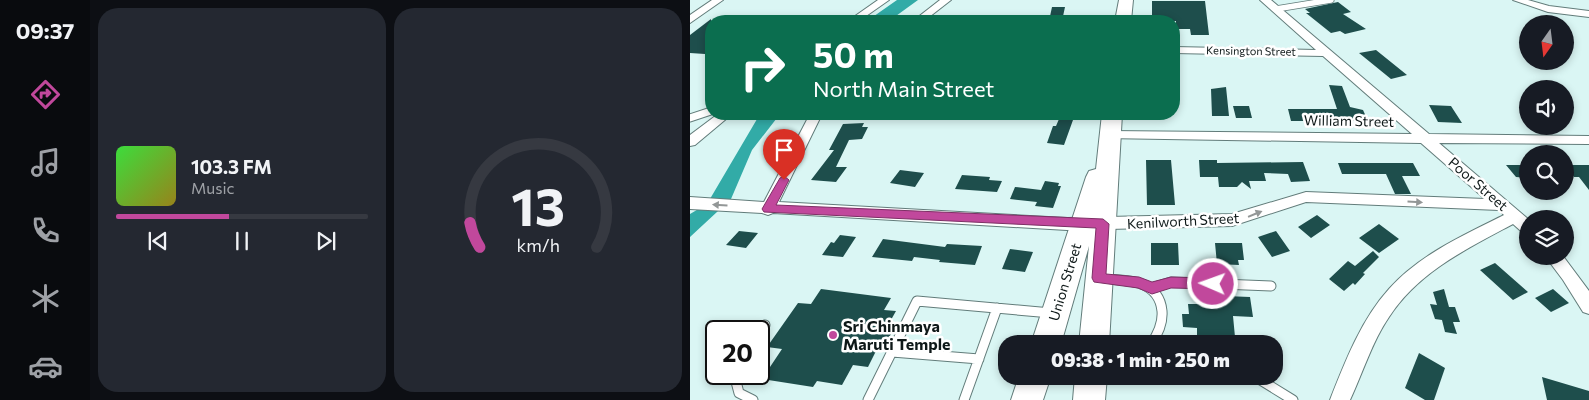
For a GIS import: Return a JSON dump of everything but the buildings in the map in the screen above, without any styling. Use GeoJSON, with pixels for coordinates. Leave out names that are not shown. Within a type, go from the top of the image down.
{"type":"FeatureCollection","features":[{"type":"Feature","properties":{"kind":"main road"},"geometry":{"type":"LineString","coordinates":[[1125,15],[1126,0]]}},
{"type":"Feature","properties":{"kind":"main road"},"geometry":{"type":"LineString","coordinates":[[1095,335],[1099,278],[1093,224],[1111,124]]}},
{"type":"Feature","properties":{"kind":"main road","name":"Union Street"},"geometry":{"type":"LineString","coordinates":[[1049,335],[1056,313],[1093,224]]}},
{"type":"Feature","properties":{"kind":"main road"},"geometry":{"type":"LineString","coordinates":[[1027,400],[1032,385]]}},
{"type":"Feature","properties":{"kind":"main road"},"geometry":{"type":"LineString","coordinates":[[1089,400],[1090,385]]}},
{"type":"Feature","properties":{"kind":"street"},"geometry":{"type":"LineString","coordinates":[[692,17],[718,0]]}},
{"type":"Feature","properties":{"kind":"street"},"geometry":{"type":"LineString","coordinates":[[862,15],[884,0]]}},
{"type":"Feature","properties":{"kind":"street"},"geometry":{"type":"LineString","coordinates":[[926,15],[946,0]]}},
{"type":"Feature","properties":{"kind":"street","name":"Poor Street"},"geometry":{"type":"LineString","coordinates":[[1265,0],[1509,210],[1442,255],[1410,280],[1392,299],[1382,311],[1340,400]]}},
{"type":"Feature","properties":{"kind":"street"},"geometry":{"type":"LineString","coordinates":[[1518,0],[1548,8],[1589,14]]}},
{"type":"Feature","properties":{"kind":"street","name":"Kensington Street"},"geometry":{"type":"LineString","coordinates":[[1180,50],[1327,53]]}},
{"type":"Feature","properties":{"kind":"street"},"geometry":{"type":"LineString","coordinates":[[690,142],[696,134],[717,120]]}},
{"type":"Feature","properties":{"kind":"street"},"geometry":{"type":"LineString","coordinates":[[768,209],[813,120]]}},
{"type":"Feature","properties":{"kind":"street","name":"William Street"},"geometry":{"type":"LineString","coordinates":[[1111,124],[1427,138],[1589,140]]}},
{"type":"Feature","properties":{"kind":"street","name":"Kenilworth Street"},"geometry":{"type":"LineString","coordinates":[[690,203],[768,209],[1093,224],[1232,220],[1251,216],[1281,202],[1306,197],[1509,210]]}},
{"type":"Feature","properties":{"kind":"street"},"geometry":{"type":"LineString","coordinates":[[1509,210],[1519,219]]}},
{"type":"Feature","properties":{"kind":"street"},"geometry":{"type":"LineString","coordinates":[[1561,265],[1588,303]]}},
{"type":"Feature","properties":{"kind":"lane"},"geometry":{"type":"LineString","coordinates":[[1276,9],[1331,0]]}},
{"type":"Feature","properties":{"kind":"lane"},"geometry":{"type":"LineString","coordinates":[[690,118],[705,113]]}},
{"type":"Feature","properties":{"kind":"lane"},"geometry":{"type":"LineString","coordinates":[[1099,278],[1139,282],[1152,288],[1162,301],[1162,320],[1157,335]]}},
{"type":"Feature","properties":{"kind":"lane"},"geometry":{"type":"LineString","coordinates":[[1152,288],[1171,282],[1271,286]]}},
{"type":"Feature","properties":{"kind":"lane"},"geometry":{"type":"LineString","coordinates":[[868,400],[918,301],[1056,313]]}},
{"type":"Feature","properties":{"kind":"lane"},"geometry":{"type":"LineString","coordinates":[[964,400],[997,308]]}},
{"type":"Feature","properties":{"kind":"lane"},"geometry":{"type":"LineString","coordinates":[[892,352],[979,359]]}},
{"type":"Feature","properties":{"kind":"lane"},"geometry":{"type":"LineString","coordinates":[[737,385],[739,393],[753,400]]}},
{"type":"Feature","properties":{"kind":"lane"},"geometry":{"type":"LineString","coordinates":[[1269,385],[1293,400]]}},
{"type":"Feature","properties":{"kind":"water"},"geometry":{"type":"Polygon","coordinates":[[[897,0],[918,0],[897,15],[876,15],[897,0]]]}},
{"type":"Feature","properties":{"kind":"water"},"geometry":{"type":"Polygon","coordinates":[[[756,120],[775,120],[752,150],[731,199],[690,237],[690,214],[707,204],[756,120]]]}},
{"type":"Feature","properties":{"kind":"place","name":"Sri Chinmaya Maruti Temple"},"geometry":{"type":"Point","coordinates":[833,335]}},
{"type":"Feature","properties":{"kind":"route"},"geometry":{"type":"LineString","coordinates":[[784,180],[768,209],[1067,224],[1103,224],[1099,278],[1139,282],[1152,288],[1171,282],[1213,284]]}}]}
